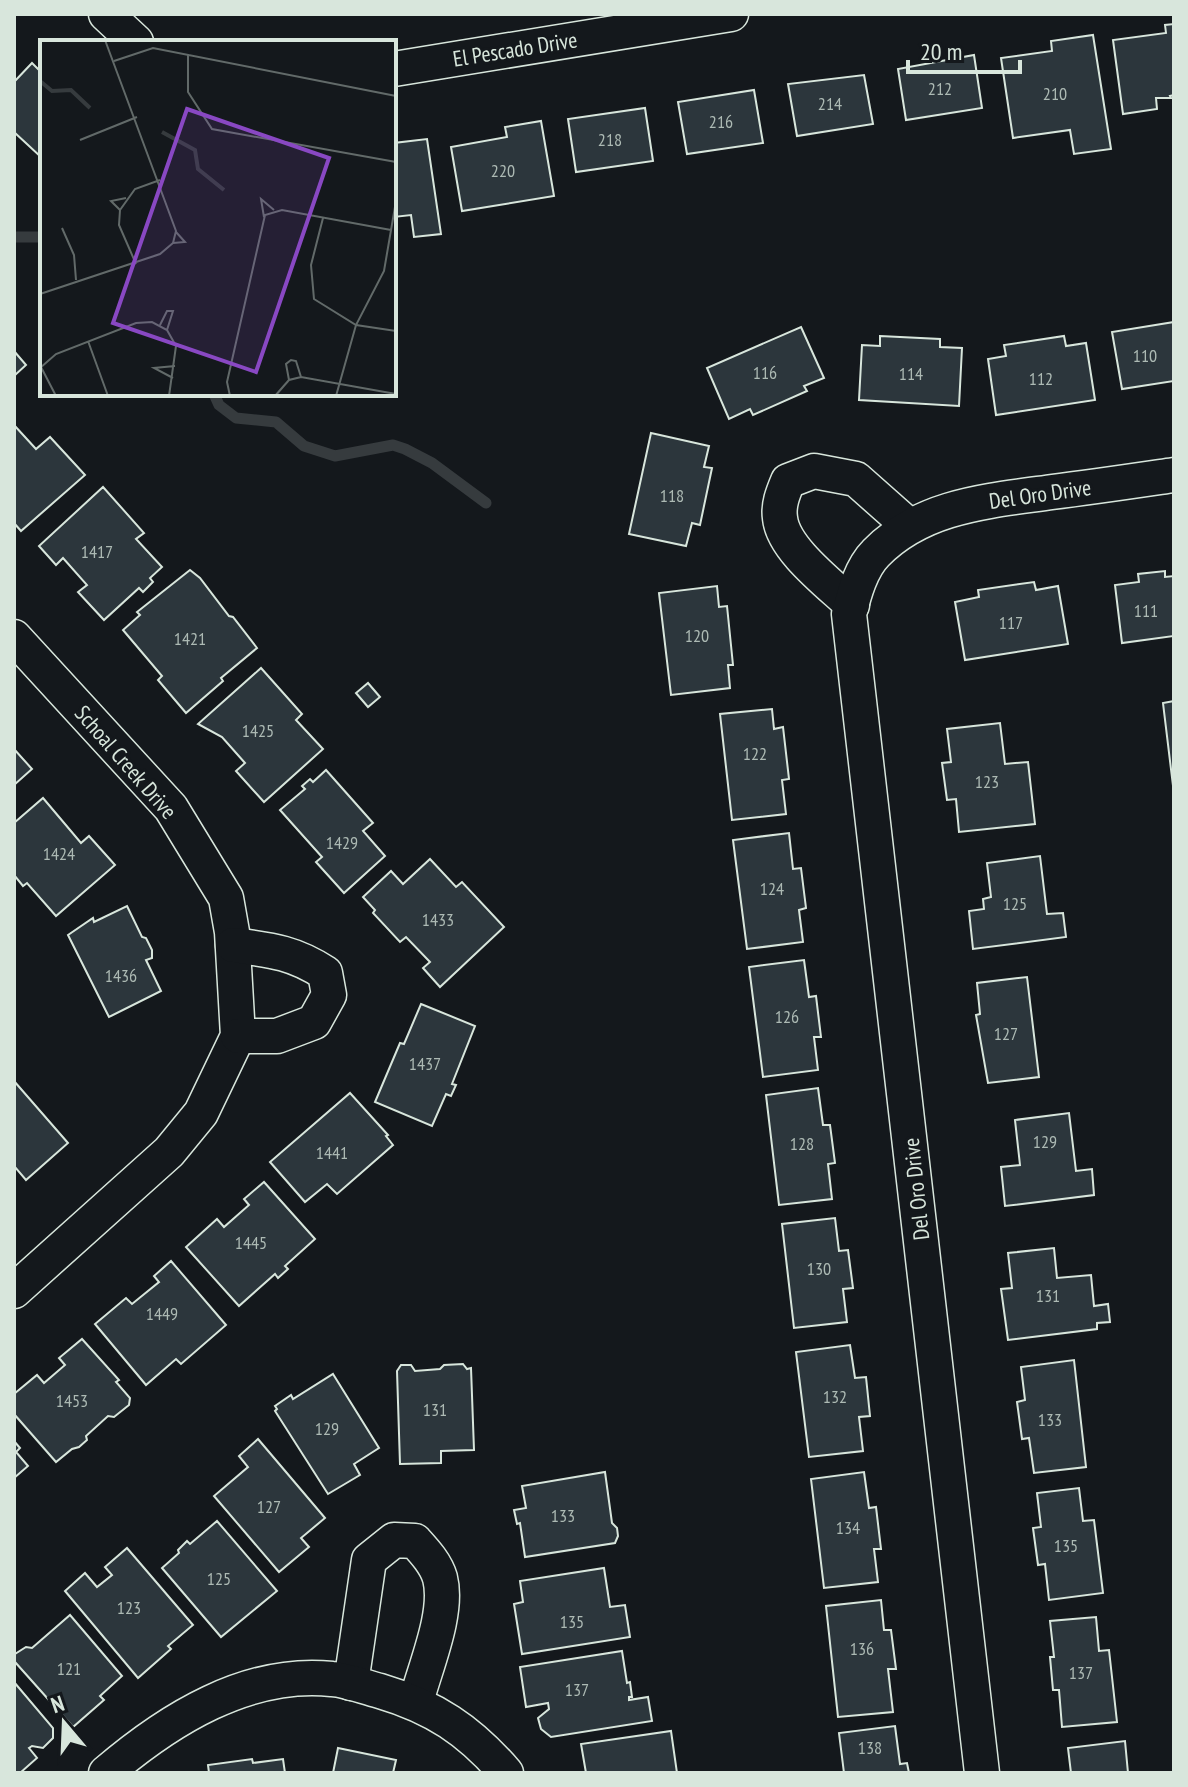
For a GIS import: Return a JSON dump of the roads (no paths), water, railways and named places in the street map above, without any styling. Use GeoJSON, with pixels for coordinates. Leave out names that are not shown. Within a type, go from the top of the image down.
{"type":"FeatureCollection","features":[{"type":"Feature","properties":{"kind":"street"},"geometry":{"type":"LineString","coordinates":[[106,14],[134,40]]}},
{"type":"Feature","properties":{"kind":"street","name":"El Pescado Drive"},"geometry":{"type":"LineString","coordinates":[[396,69],[731,14]]}},
{"type":"Feature","properties":{"kind":"street"},"geometry":{"type":"LineString","coordinates":[[852,605],[795,550],[780,521],[780,500],[788,481],[814,471],[856,479],[909,526]]}},
{"type":"Feature","properties":{"kind":"street","name":"Del Oro Drive"},"geometry":{"type":"LineString","coordinates":[[982,1773],[849,614],[857,586],[874,555],[909,526],[934,514],[970,504],[1174,475]]}},
{"type":"Feature","properties":{"kind":"street","name":"Schoal Creek Drive"},"geometry":{"type":"LineString","coordinates":[[14,637],[171,808],[226,898],[233,945],[238,1036],[201,1113],[169,1152],[16,1286]]}},
{"type":"Feature","properties":{"kind":"street"},"geometry":{"type":"LineString","coordinates":[[233,945],[281,951],[304,959],[325,973],[329,995],[314,1022],[277,1036],[238,1036]]}},
{"type":"Feature","properties":{"kind":"street"},"geometry":{"type":"LineString","coordinates":[[351,1683],[369,1560],[394,1540],[415,1541],[432,1560],[440,1577],[443,1605],[416,1702]]}},
{"type":"Feature","properties":{"kind":"street"},"geometry":{"type":"LineString","coordinates":[[106,1773],[167,1725],[226,1695],[287,1678],[333,1679],[416,1702],[438,1713],[484,1747],[506,1773]]}},
{"type":"Feature","properties":{"kind":"waterway"},"geometry":{"type":"LineString","coordinates":[[14,237],[40,237]]}},
{"type":"Feature","properties":{"kind":"waterway"},"geometry":{"type":"LineString","coordinates":[[215,396],[219,405],[236,418],[276,422],[304,446],[335,456],[393,445],[405,449],[432,463],[486,503]]}}]}
